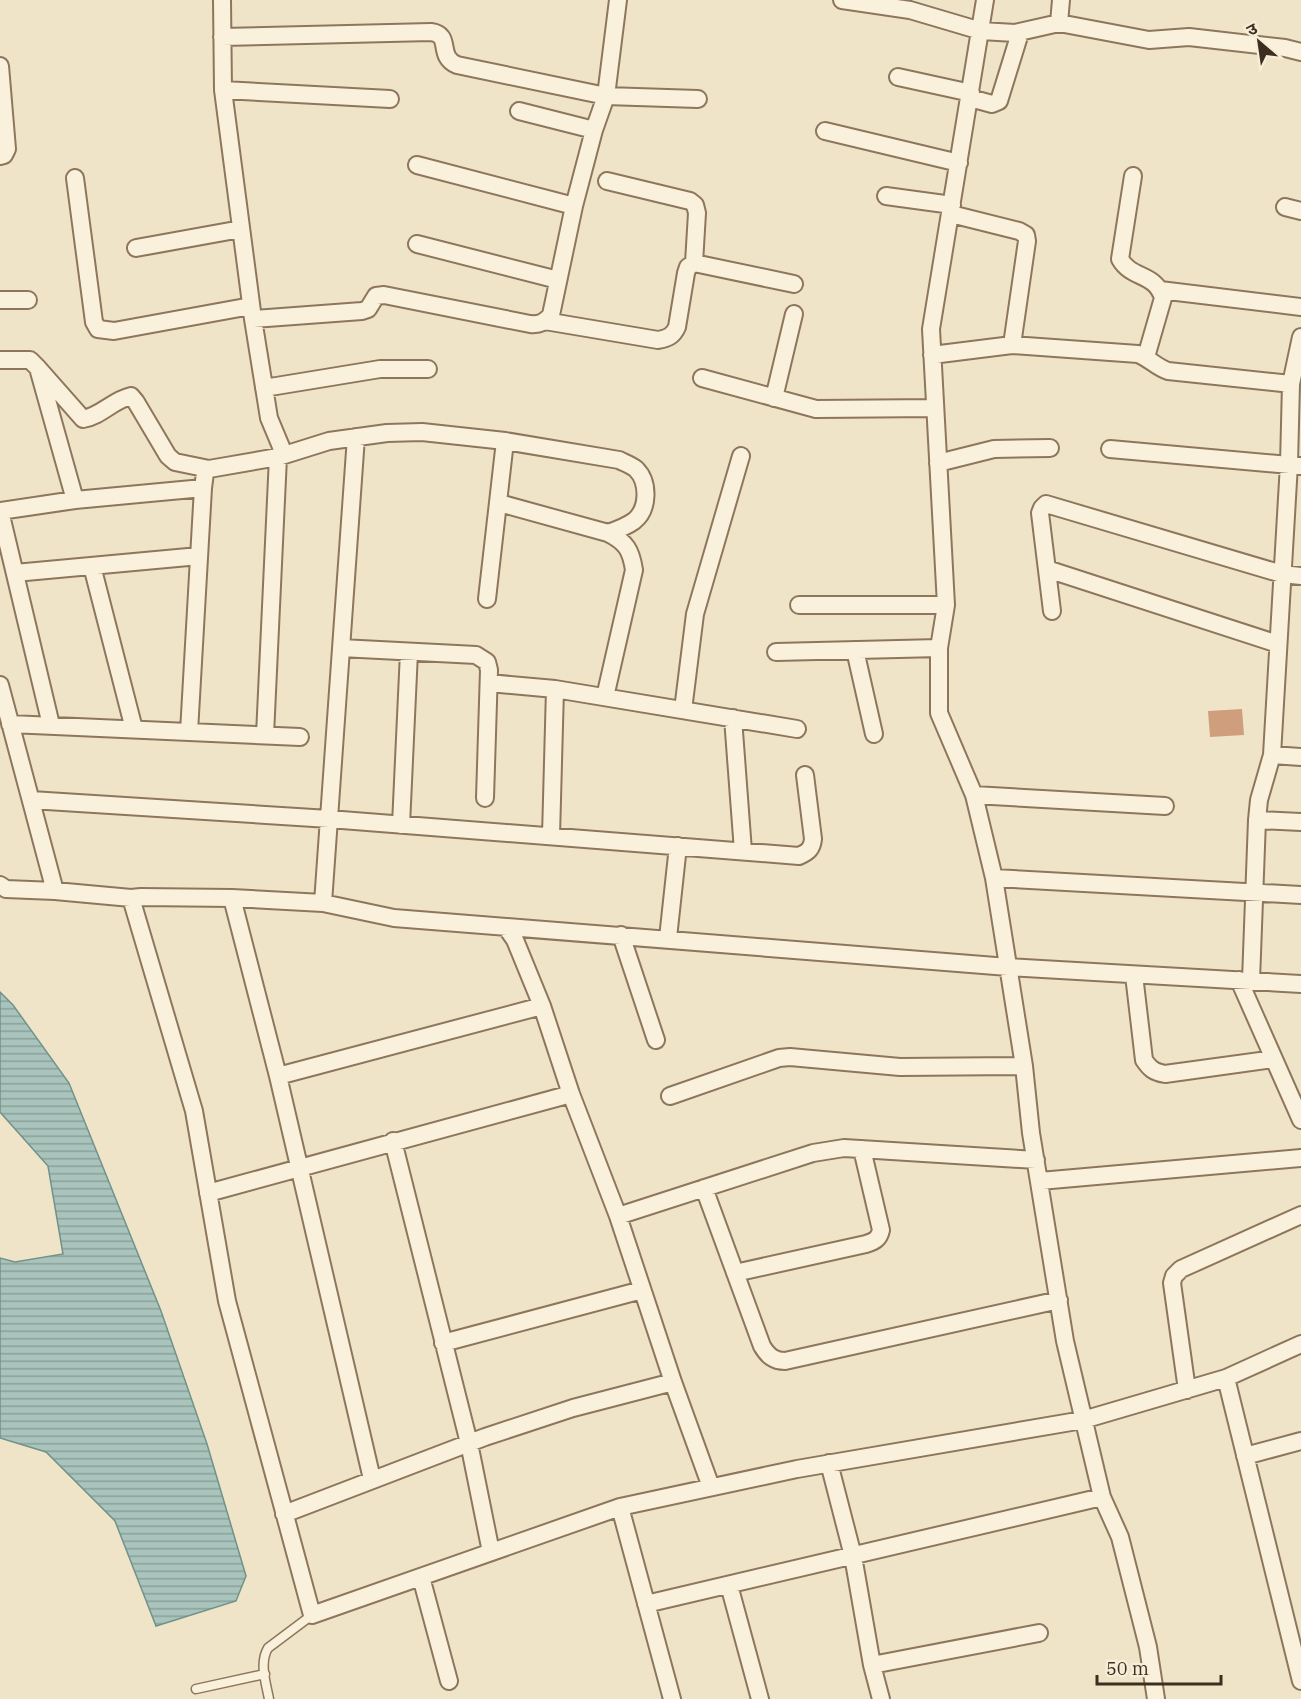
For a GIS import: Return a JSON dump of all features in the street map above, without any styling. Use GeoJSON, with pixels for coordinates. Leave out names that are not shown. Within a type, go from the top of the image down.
{"type":"FeatureCollection","features":[{"type":"Feature","properties":{"kind":"street"},"geometry":{"type":"LineString","coordinates":[[222,0],[223,90],[241,229],[269,418],[281,455],[265,735]]}},
{"type":"Feature","properties":{"kind":"street"},"geometry":{"type":"LineString","coordinates":[[75,178],[94,322],[98,329],[114,331],[252,312],[362,311],[368,309],[375,296],[384,295],[537,325],[551,315],[574,206],[594,130],[606,96],[618,0]]}},
{"type":"Feature","properties":{"kind":"street"},"geometry":{"type":"LineString","coordinates":[[842,0],[910,10],[981,31],[1020,33],[1059,23],[1149,40],[1189,37],[1285,48],[1301,52]]}},
{"type":"Feature","properties":{"kind":"street"},"geometry":{"type":"LineString","coordinates":[[985,0],[931,329],[946,605],[939,648],[939,713],[974,795],[994,878],[1065,1341],[1102,1497],[1120,1537],[1148,1647],[1156,1699]]}},
{"type":"Feature","properties":{"kind":"street"},"geometry":{"type":"LineString","coordinates":[[1059,23],[1061,0]]}},
{"type":"Feature","properties":{"kind":"street"},"geometry":{"type":"LineString","coordinates":[[222,37],[439,33],[443,37],[446,57],[457,65],[606,96],[698,99]]}},
{"type":"Feature","properties":{"kind":"street"},"geometry":{"type":"LineString","coordinates":[[898,77],[992,104],[999,101],[1020,33]]}},
{"type":"Feature","properties":{"kind":"street"},"geometry":{"type":"LineString","coordinates":[[0,69],[7,149],[4,155],[0,156]]}},
{"type":"Feature","properties":{"kind":"street"},"geometry":{"type":"LineString","coordinates":[[223,90],[390,99]]}},
{"type":"Feature","properties":{"kind":"street"},"geometry":{"type":"LineString","coordinates":[[519,111],[594,130]]}},
{"type":"Feature","properties":{"kind":"street"},"geometry":{"type":"LineString","coordinates":[[825,131],[959,163]]}},
{"type":"Feature","properties":{"kind":"street"},"geometry":{"type":"LineString","coordinates":[[417,165],[574,206]]}},
{"type":"Feature","properties":{"kind":"street"},"geometry":{"type":"LineString","coordinates":[[1133,176],[1120,259],[1128,270],[1156,284],[1163,298],[1146,357]]}},
{"type":"Feature","properties":{"kind":"street"},"geometry":{"type":"LineString","coordinates":[[607,181],[690,201],[695,205],[697,213],[694,263]]}},
{"type":"Feature","properties":{"kind":"street"},"geometry":{"type":"LineString","coordinates":[[886,196],[951,210],[1026,235],[1012,345]]}},
{"type":"Feature","properties":{"kind":"street"},"geometry":{"type":"LineString","coordinates":[[136,248],[241,229]]}},
{"type":"Feature","properties":{"kind":"street"},"geometry":{"type":"LineString","coordinates":[[417,244],[558,280]]}},
{"type":"Feature","properties":{"kind":"street"},"geometry":{"type":"LineString","coordinates":[[545,321],[658,340],[666,339],[674,334],[677,327],[686,273],[688,267],[694,263],[794,284]]}},
{"type":"Feature","properties":{"kind":"street"},"geometry":{"type":"LineString","coordinates":[[1161,290],[1301,307]]}},
{"type":"Feature","properties":{"kind":"street"},"geometry":{"type":"LineString","coordinates":[[0,300],[28,300]]}},
{"type":"Feature","properties":{"kind":"street"},"geometry":{"type":"LineString","coordinates":[[774,398],[794,314]]}},
{"type":"Feature","properties":{"kind":"street"},"geometry":{"type":"LineString","coordinates":[[1301,337],[1291,384],[1295,465],[1282,574],[1272,755],[1259,800],[1245,980],[1274,1059],[1301,1120]]}},
{"type":"Feature","properties":{"kind":"street"},"geometry":{"type":"LineString","coordinates":[[932,356],[1012,345],[1138,354],[1168,371],[1291,384]]}},
{"type":"Feature","properties":{"kind":"street"},"geometry":{"type":"LineString","coordinates":[[0,360],[30,360],[83,419],[92,417],[130,396],[136,402],[168,456],[175,462],[209,469],[281,455],[329,441],[387,433],[422,432],[505,441],[619,460],[637,470],[644,482],[646,494],[643,512],[634,521],[608,533]]}},
{"type":"Feature","properties":{"kind":"street"},"geometry":{"type":"LineString","coordinates":[[38,368],[75,500]]}},
{"type":"Feature","properties":{"kind":"street"},"geometry":{"type":"LineString","coordinates":[[264,388],[380,369],[428,369]]}},
{"type":"Feature","properties":{"kind":"street"},"geometry":{"type":"LineString","coordinates":[[702,378],[816,409],[935,408]]}},
{"type":"Feature","properties":{"kind":"street"},"geometry":{"type":"LineString","coordinates":[[323,903],[356,437]]}},
{"type":"Feature","properties":{"kind":"street"},"geometry":{"type":"LineString","coordinates":[[488,598],[505,441]]}},
{"type":"Feature","properties":{"kind":"street"},"geometry":{"type":"LineString","coordinates":[[938,463],[994,449],[1050,448]]}},
{"type":"Feature","properties":{"kind":"street"},"geometry":{"type":"LineString","coordinates":[[1110,449],[1295,465]]}},
{"type":"Feature","properties":{"kind":"street"},"geometry":{"type":"LineString","coordinates":[[683,710],[694,614],[741,456]]}},
{"type":"Feature","properties":{"kind":"street"},"geometry":{"type":"LineString","coordinates":[[189,732],[203,488],[205,473],[209,469]]}},
{"type":"Feature","properties":{"kind":"street"},"geometry":{"type":"LineString","coordinates":[[51,725],[0,511],[75,500],[203,488]]}},
{"type":"Feature","properties":{"kind":"street"},"geometry":{"type":"LineString","coordinates":[[499,503],[608,533],[627,545],[634,570],[604,697]]}},
{"type":"Feature","properties":{"kind":"street"},"geometry":{"type":"LineString","coordinates":[[1052,611],[1040,513],[1046,504],[1282,574],[1301,576]]}},
{"type":"Feature","properties":{"kind":"street"},"geometry":{"type":"LineString","coordinates":[[15,573],[199,556]]}},
{"type":"Feature","properties":{"kind":"street"},"geometry":{"type":"LineString","coordinates":[[92,566],[134,729]]}},
{"type":"Feature","properties":{"kind":"street"},"geometry":{"type":"LineString","coordinates":[[1047,570],[1278,644]]}},
{"type":"Feature","properties":{"kind":"street"},"geometry":{"type":"LineString","coordinates":[[799,605],[946,605]]}},
{"type":"Feature","properties":{"kind":"street"},"geometry":{"type":"LineString","coordinates":[[341,648],[483,657],[489,670],[485,798]]}},
{"type":"Feature","properties":{"kind":"street"},"geometry":{"type":"LineString","coordinates":[[776,652],[939,648]]}},
{"type":"Feature","properties":{"kind":"street"},"geometry":{"type":"LineString","coordinates":[[855,650],[874,734]]}},
{"type":"Feature","properties":{"kind":"street"},"geometry":{"type":"LineString","coordinates":[[401,825],[409,652]]}},
{"type":"Feature","properties":{"kind":"street"},"geometry":{"type":"LineString","coordinates":[[489,683],[555,688],[797,729]]}},
{"type":"Feature","properties":{"kind":"street"},"geometry":{"type":"LineString","coordinates":[[0,685],[6,720],[31,800],[55,891]]}},
{"type":"Feature","properties":{"kind":"street"},"geometry":{"type":"LineString","coordinates":[[551,837],[555,688]]}},
{"type":"Feature","properties":{"kind":"street"},"geometry":{"type":"LineString","coordinates":[[733,718],[743,852]]}},
{"type":"Feature","properties":{"kind":"street"},"geometry":{"type":"LineString","coordinates":[[6,720],[51,725],[300,737]]}},
{"type":"Feature","properties":{"kind":"street"},"geometry":{"type":"LineString","coordinates":[[1272,755],[1301,757]]}},
{"type":"Feature","properties":{"kind":"street"},"geometry":{"type":"LineString","coordinates":[[31,800],[329,819],[799,856],[812,847],[813,839],[805,775]]}},
{"type":"Feature","properties":{"kind":"street"},"geometry":{"type":"LineString","coordinates":[[974,795],[1165,806]]}},
{"type":"Feature","properties":{"kind":"street"},"geometry":{"type":"LineString","coordinates":[[1257,820],[1301,822]]}},
{"type":"Feature","properties":{"kind":"street"},"geometry":{"type":"LineString","coordinates":[[668,938],[678,846]]}},
{"type":"Feature","properties":{"kind":"street"},"geometry":{"type":"LineString","coordinates":[[994,878],[1301,895]]}},
{"type":"Feature","properties":{"kind":"street"},"geometry":{"type":"LineString","coordinates":[[0,885],[6,889],[131,898],[232,898],[323,903],[394,918],[513,937],[621,935],[1008,967],[1301,984]]}},
{"type":"Feature","properties":{"kind":"street"},"geometry":{"type":"LineString","coordinates":[[131,898],[194,1111],[227,1301],[312,1615],[620,1507],[829,1463],[1083,1420],[1226,1378],[1301,1344]]}},
{"type":"Feature","properties":{"kind":"street"},"geometry":{"type":"LineString","coordinates":[[232,898],[278,1076],[372,1479]]}},
{"type":"Feature","properties":{"kind":"street"},"geometry":{"type":"LineString","coordinates":[[621,935],[656,1040]]}},
{"type":"Feature","properties":{"kind":"street"},"geometry":{"type":"LineString","coordinates":[[513,937],[542,1006],[571,1094],[618,1216],[673,1382],[711,1487]]}},
{"type":"Feature","properties":{"kind":"street"},"geometry":{"type":"LineString","coordinates":[[1134,975],[1144,1060],[1156,1072],[1164,1074],[1274,1059]]}},
{"type":"Feature","properties":{"kind":"street"},"geometry":{"type":"LineString","coordinates":[[278,1076],[542,1006]]}},
{"type":"Feature","properties":{"kind":"street"},"geometry":{"type":"LineString","coordinates":[[670,1096],[770,1061],[790,1057],[900,1067],[1024,1066]]}},
{"type":"Feature","properties":{"kind":"street"},"geometry":{"type":"LineString","coordinates":[[208,1193],[571,1094]]}},
{"type":"Feature","properties":{"kind":"street"},"geometry":{"type":"LineString","coordinates":[[393,1142],[469,1443],[491,1552]]}},
{"type":"Feature","properties":{"kind":"street"},"geometry":{"type":"LineString","coordinates":[[618,1216],[813,1153],[844,1148],[1036,1160]]}},
{"type":"Feature","properties":{"kind":"street"},"geometry":{"type":"LineString","coordinates":[[735,1273],[875,1241],[879,1237],[880,1230],[862,1149]]}},
{"type":"Feature","properties":{"kind":"street"},"geometry":{"type":"LineString","coordinates":[[1040,1181],[1301,1158]]}},
{"type":"Feature","properties":{"kind":"street"},"geometry":{"type":"LineString","coordinates":[[704,1188],[762,1346],[766,1353],[777,1361],[1059,1300]]}},
{"type":"Feature","properties":{"kind":"street"},"geometry":{"type":"LineString","coordinates":[[1187,1390],[1172,1283],[1174,1276],[1181,1269],[1301,1215]]}},
{"type":"Feature","properties":{"kind":"street"},"geometry":{"type":"LineString","coordinates":[[443,1343],[642,1290]]}},
{"type":"Feature","properties":{"kind":"street"},"geometry":{"type":"LineString","coordinates":[[1226,1378],[1301,1681]]}},
{"type":"Feature","properties":{"kind":"street"},"geometry":{"type":"LineString","coordinates":[[284,1514],[469,1443],[573,1408],[673,1382]]}},
{"type":"Feature","properties":{"kind":"street"},"geometry":{"type":"LineString","coordinates":[[1245,1456],[1301,1441]]}},
{"type":"Feature","properties":{"kind":"street"},"geometry":{"type":"LineString","coordinates":[[829,1463],[853,1556],[872,1665],[881,1699]]}},
{"type":"Feature","properties":{"kind":"street"},"geometry":{"type":"LineString","coordinates":[[646,1604],[1102,1497]]}},
{"type":"Feature","properties":{"kind":"street"},"geometry":{"type":"LineString","coordinates":[[620,1507],[672,1699]]}},
{"type":"Feature","properties":{"kind":"street"},"geometry":{"type":"LineString","coordinates":[[421,1577],[450,1681]]}},
{"type":"Feature","properties":{"kind":"street"},"geometry":{"type":"LineString","coordinates":[[729,1585],[760,1699]]}},
{"type":"Feature","properties":{"kind":"street"},"geometry":{"type":"LineString","coordinates":[[872,1665],[1039,1633]]}},
{"type":"Feature","properties":{"kind":"lane"},"geometry":{"type":"LineString","coordinates":[[269,1699],[263,1661],[268,1648],[312,1615]]}},
{"type":"Feature","properties":{"kind":"lane"},"geometry":{"type":"LineString","coordinates":[[196,1689],[265,1674]]}},
{"type":"Feature","properties":{"kind":"water"},"geometry":{"type":"Polygon","coordinates":[[[0,992],[13,1005],[69,1083],[161,1311],[207,1444],[246,1576],[236,1601],[156,1626],[115,1521],[46,1452],[0,1438],[0,1258],[15,1262],[63,1254],[48,1166],[0,1112],[0,992]]]}},
{"type":"Feature","properties":{"kind":"building"},"geometry":{"type":"Polygon","coordinates":[[[1242,709],[1244,735],[1210,737],[1208,711],[1242,709]]]}}]}
